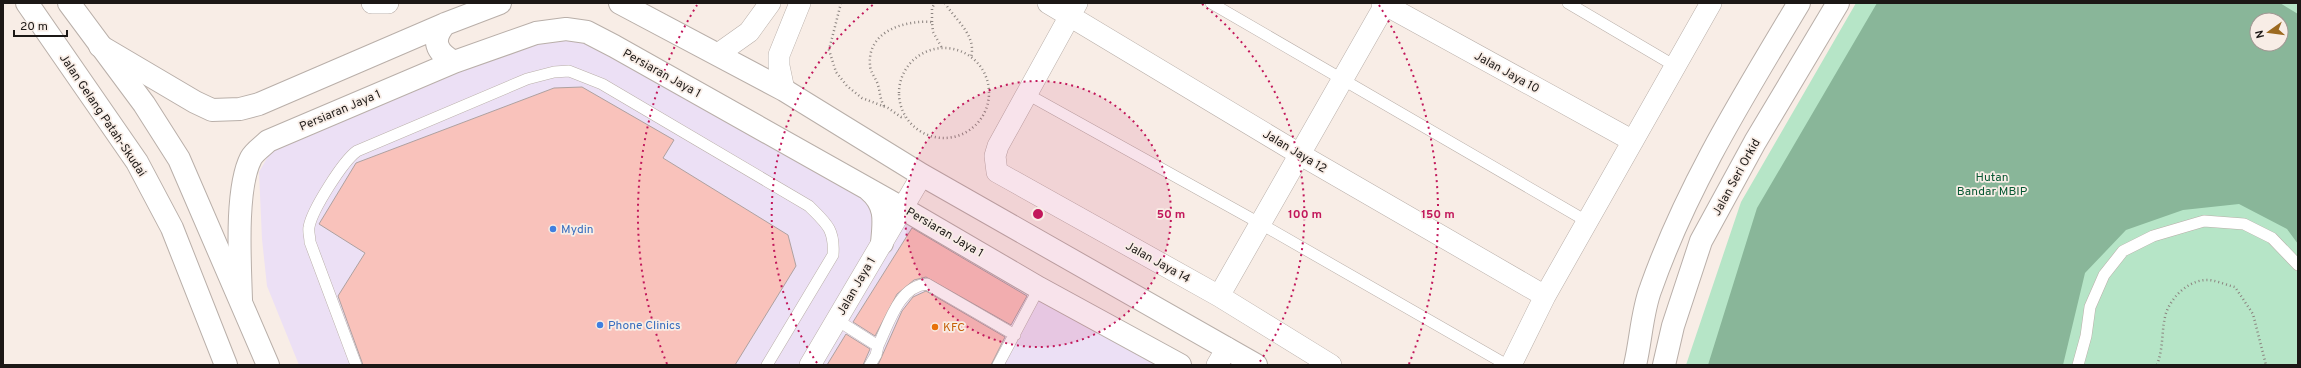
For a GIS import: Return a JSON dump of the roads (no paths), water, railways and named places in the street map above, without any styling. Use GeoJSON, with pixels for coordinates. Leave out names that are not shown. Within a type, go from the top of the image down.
{"type":"FeatureCollection","features":[{"type":"Feature","properties":{"kind":"main road","name":"Jalan Gelang Patah-Skudai"},"geometry":{"type":"LineString","coordinates":[[27,3],[137,162],[172,228],[226,365]]}},
{"type":"Feature","properties":{"kind":"main road"},"geometry":{"type":"LineString","coordinates":[[69,3],[144,104],[179,159],[268,365]]}},
{"type":"Feature","properties":{"kind":"main road"},"geometry":{"type":"LineString","coordinates":[[99,45],[207,108],[212,110],[240,109],[259,104],[445,24],[500,3]]}},
{"type":"Feature","properties":{"kind":"main road"},"geometry":{"type":"LineString","coordinates":[[620,3],[784,90],[1222,356],[1256,365]]}},
{"type":"Feature","properties":{"kind":"main road"},"geometry":{"type":"LineString","coordinates":[[1635,365],[1650,290],[1688,197],[1720,135],[1799,3]]}},
{"type":"Feature","properties":{"kind":"main road","name":"Jalan Seri Orkid"},"geometry":{"type":"LineString","coordinates":[[1664,365],[1673,326],[1701,241],[1755,142],[1838,3]]}},
{"type":"Feature","properties":{"kind":"main road"},"geometry":{"type":"LineString","coordinates":[[445,24],[437,33],[436,40],[443,57],[454,62]]}},
{"type":"Feature","properties":{"kind":"main road","name":"Persiaran Jaya 1"},"geometry":{"type":"LineString","coordinates":[[241,300],[240,234],[244,183],[251,158],[268,140],[454,62],[536,33],[566,29],[587,32],[864,186],[1039,288],[1180,365]]}},
{"type":"Feature","properties":{"kind":"main road"},"geometry":{"type":"LineString","coordinates":[[864,186],[876,196],[882,206],[885,216],[882,243]]}},
{"type":"Feature","properties":{"kind":"street"},"geometry":{"type":"LineString","coordinates":[[372,3],[388,3]]}},
{"type":"Feature","properties":{"kind":"street"},"geometry":{"type":"LineString","coordinates":[[718,54],[749,32],[770,3]]}},
{"type":"Feature","properties":{"kind":"street"},"geometry":{"type":"LineString","coordinates":[[784,90],[779,66],[779,55],[800,3]]}},
{"type":"Feature","properties":{"kind":"street","name":"Jalan Jaya 12"},"geometry":{"type":"LineString","coordinates":[[1048,3],[1073,9],[1301,155],[1545,296]]}},
{"type":"Feature","properties":{"kind":"street"},"geometry":{"type":"LineString","coordinates":[[1511,365],[1545,296],[1710,3]]}},
{"type":"Feature","properties":{"kind":"street"},"geometry":{"type":"LineString","coordinates":[[1219,296],[1301,155],[1384,4]]}},
{"type":"Feature","properties":{"kind":"street","name":"Jalan Jaya 10"},"geometry":{"type":"LineString","coordinates":[[1384,4],[1633,141]]}},
{"type":"Feature","properties":{"kind":"street"},"geometry":{"type":"LineString","coordinates":[[1027,94],[1073,9]]}},
{"type":"Feature","properties":{"kind":"street","name":"Jalan Jaya 14"},"geometry":{"type":"LineString","coordinates":[[1027,94],[995,156],[997,172],[1219,296],[1331,365]]}},
{"type":"Feature","properties":{"kind":"street","name":"Jalan Jaya 1"},"geometry":{"type":"LineString","coordinates":[[810,365],[922,174]]}},
{"type":"Feature","properties":{"kind":"lane"},"geometry":{"type":"LineString","coordinates":[[1211,3],[1343,78],[1588,222]]}},
{"type":"Feature","properties":{"kind":"lane"},"geometry":{"type":"LineString","coordinates":[[1568,3],[1675,66]]}},
{"type":"Feature","properties":{"kind":"lane"},"geometry":{"type":"LineString","coordinates":[[356,365],[312,249],[308,228],[312,216],[348,158],[357,151],[527,79],[569,70],[602,84],[809,206],[830,226],[834,243],[833,255],[767,365]]}},
{"type":"Feature","properties":{"kind":"lane"},"geometry":{"type":"LineString","coordinates":[[1027,94],[1261,224],[1507,365]]}},
{"type":"Feature","properties":{"kind":"lane"},"geometry":{"type":"LineString","coordinates":[[2078,365],[2086,336],[2090,307],[2104,276],[2123,251],[2153,236],[2204,221],[2244,224],[2272,238],[2298,265]]}},
{"type":"Feature","properties":{"kind":"lane"},"geometry":{"type":"LineString","coordinates":[[870,365],[905,293],[917,285],[927,284],[1015,335]]}},
{"type":"Feature","properties":{"kind":"lane"},"geometry":{"type":"LineString","coordinates":[[998,365],[1039,288]]}},
{"type":"Feature","properties":{"kind":"lane"},"geometry":{"type":"LineString","coordinates":[[836,320],[878,346]]}},
{"type":"Feature","properties":{"kind":"place","name":"Mydin"},"geometry":{"type":"Point","coordinates":[553,229]}},
{"type":"Feature","properties":{"kind":"place","name":"Phone Clinics"},"geometry":{"type":"Point","coordinates":[600,325]}},
{"type":"Feature","properties":{"kind":"place","name":"KFC"},"geometry":{"type":"Point","coordinates":[935,327]}},
{"type":"Feature","properties":{"kind":"park label","name":"Hutan Bandar MBIP"},"geometry":{"type":"Point","coordinates":[1992,184]}}]}
